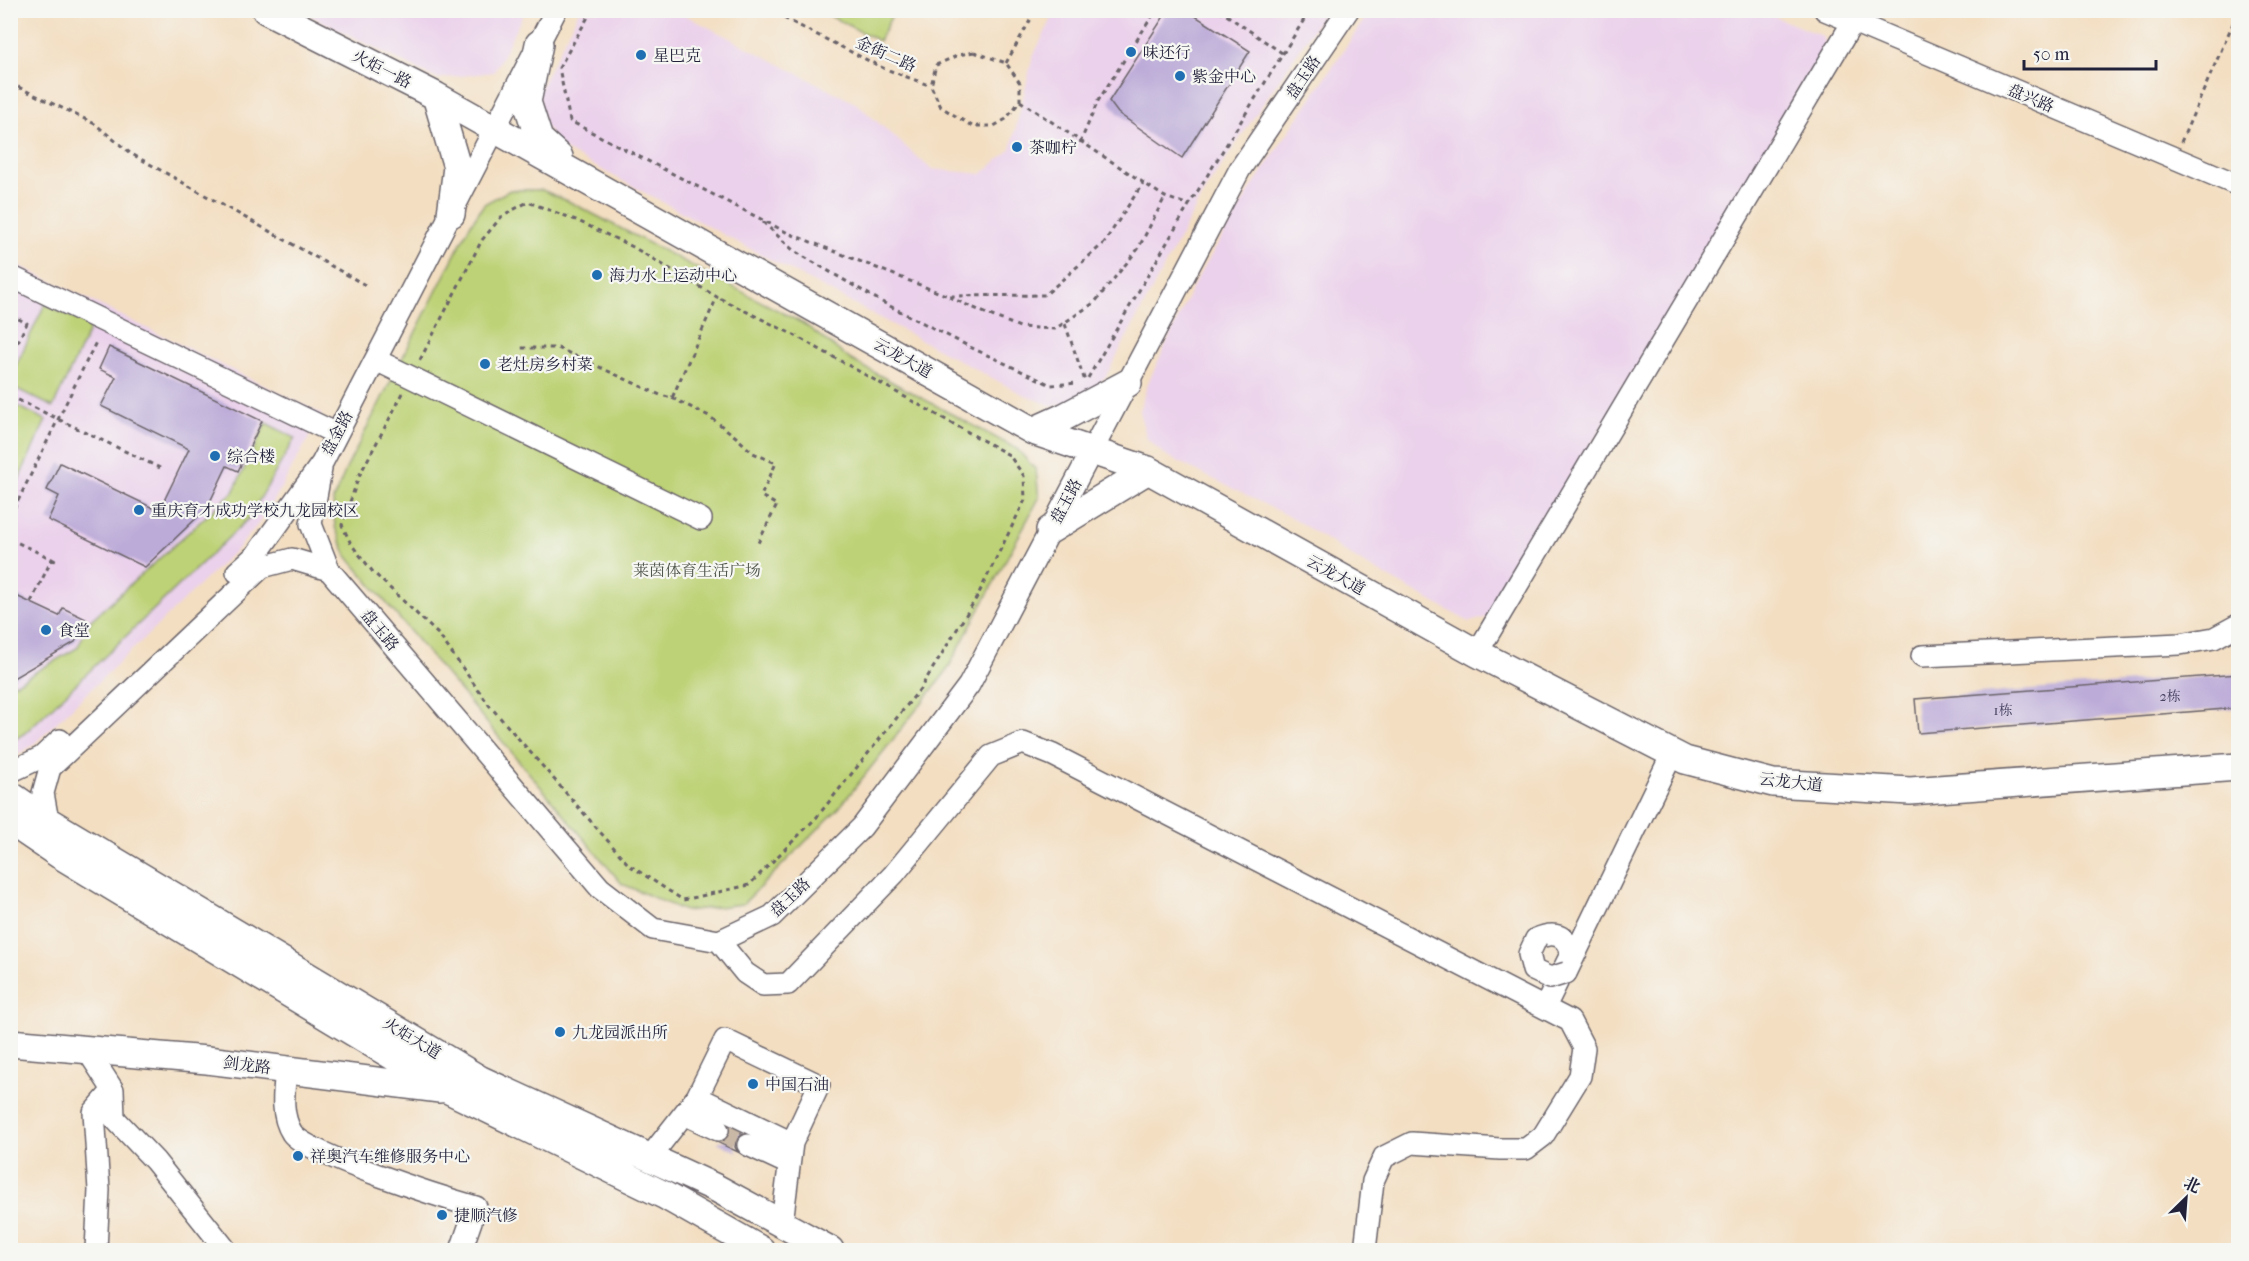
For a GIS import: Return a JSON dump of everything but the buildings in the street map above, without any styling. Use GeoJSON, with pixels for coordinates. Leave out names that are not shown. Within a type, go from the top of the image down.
{"type":"FeatureCollection","features":[{"type":"Feature","properties":{"kind":"main road","name":"火炬一路"},"geometry":{"type":"LineString","coordinates":[[266,10],[436,96],[495,130]]}},
{"type":"Feature","properties":{"kind":"main road"},"geometry":{"type":"LineString","coordinates":[[539,44],[527,102],[539,139],[582,178]]}},
{"type":"Feature","properties":{"kind":"main road"},"geometry":{"type":"LineString","coordinates":[[436,96],[457,167],[452,214]]}},
{"type":"Feature","properties":{"kind":"main road","name":"云龙大道"},"geometry":{"type":"LineString","coordinates":[[495,130],[1033,431],[1148,470],[1477,653],[1685,760],[1773,783],[1910,791],[2238,767]]}},
{"type":"Feature","properties":{"kind":"main road"},"geometry":{"type":"LineString","coordinates":[[1033,431],[1128,382]]}},
{"type":"Feature","properties":{"kind":"main road"},"geometry":{"type":"LineString","coordinates":[[1050,530],[1148,470]]}},
{"type":"Feature","properties":{"kind":"main road","name":"火炬大道"},"geometry":{"type":"LineString","coordinates":[[10,795],[48,821],[481,1080],[716,1188],[828,1248]]}},
{"type":"Feature","properties":{"kind":"main road","name":"火炬大道"},"geometry":{"type":"LineString","coordinates":[[10,821],[60,855],[448,1090],[664,1195],[761,1251]]}},
{"type":"Feature","properties":{"kind":"main road","name":"剑龙路"},"geometry":{"type":"LineString","coordinates":[[10,1043],[207,1060],[448,1090],[481,1080]]}},
{"type":"Feature","properties":{"kind":"street","name":"盘金路"},"geometry":{"type":"LineString","coordinates":[[10,772],[42,757],[256,555],[322,463],[556,10]]}},
{"type":"Feature","properties":{"kind":"street","name":"盘玉路"},"geometry":{"type":"LineString","coordinates":[[329,570],[600,888],[653,929],[719,941],[772,916],[862,827],[969,685],[1240,169],[1348,10]]}},
{"type":"Feature","properties":{"kind":"street","name":"盘兴路"},"geometry":{"type":"LineString","coordinates":[[1825,10],[1857,17],[2238,185]]}},
{"type":"Feature","properties":{"kind":"street"},"geometry":{"type":"LineString","coordinates":[[1477,653],[1857,17]]}},
{"type":"Feature","properties":{"kind":"street"},"geometry":{"type":"LineString","coordinates":[[10,276],[337,434]]}},
{"type":"Feature","properties":{"kind":"street"},"geometry":{"type":"LineString","coordinates":[[376,360],[701,519]]}},
{"type":"Feature","properties":{"kind":"street"},"geometry":{"type":"LineString","coordinates":[[322,463],[311,524],[329,570]]}},
{"type":"Feature","properties":{"kind":"street"},"geometry":{"type":"LineString","coordinates":[[48,821],[44,793],[50,768],[262,567],[292,559],[329,570]]}},
{"type":"Feature","properties":{"kind":"street"},"geometry":{"type":"LineString","coordinates":[[1922,656],[2180,644],[2214,638],[2238,625]]}},
{"type":"Feature","properties":{"kind":"street"},"geometry":{"type":"LineString","coordinates":[[719,941],[745,973],[763,985],[788,984],[894,874],[991,756],[1023,743],[1053,755],[1570,1021],[1584,1048],[1580,1076],[1543,1136],[1526,1149],[1412,1143],[1384,1157],[1373,1181],[1365,1251]]}},
{"type":"Feature","properties":{"kind":"street"},"geometry":{"type":"LineString","coordinates":[[1545,1007],[1570,954],[1565,940],[1558,936],[1551,934],[1536,939],[1529,954],[1533,970],[1550,978],[1566,974],[1672,754]]}},
{"type":"Feature","properties":{"kind":"street"},"geometry":{"type":"LineString","coordinates":[[650,1157],[697,1097],[725,1041],[819,1085],[792,1143],[782,1223]]}},
{"type":"Feature","properties":{"kind":"street"},"geometry":{"type":"LineString","coordinates":[[87,1050],[113,1090],[114,1118],[155,1161],[225,1251]]}},
{"type":"Feature","properties":{"kind":"street"},"geometry":{"type":"LineString","coordinates":[[286,1070],[283,1107],[293,1134],[315,1149],[422,1191],[476,1207],[461,1251]]}},
{"type":"Feature","properties":{"kind":"street"},"geometry":{"type":"LineString","coordinates":[[96,1251],[99,1190],[94,1112],[113,1090]]}},
{"type":"Feature","properties":{"kind":"street"},"geometry":{"type":"LineString","coordinates":[[697,1097],[792,1143]]}},
{"type":"Feature","properties":{"kind":"street"},"geometry":{"type":"LineString","coordinates":[[684,1114],[718,1130]]}},
{"type":"Feature","properties":{"kind":"street"},"geometry":{"type":"LineString","coordinates":[[748,1145],[789,1164]]}},
{"type":"Feature","properties":{"kind":"street"},"geometry":{"type":"LineString","coordinates":[[664,1195],[737,1251]]}},
{"type":"Feature","properties":{"kind":"path"},"geometry":{"type":"LineString","coordinates":[[592,10],[560,68],[570,121],[788,233],[1020,327],[1055,329],[1095,302],[1138,249],[1165,197]]}},
{"type":"Feature","properties":{"kind":"path","name":"金街二路"},"geometry":{"type":"LineString","coordinates":[[768,10],[883,68],[931,86]]}},
{"type":"Feature","properties":{"kind":"path"},"geometry":{"type":"LineString","coordinates":[[1006,63],[1036,10]]}},
{"type":"Feature","properties":{"kind":"path"},"geometry":{"type":"LineString","coordinates":[[1080,143],[1098,101],[1156,10]]}},
{"type":"Feature","properties":{"kind":"path"},"geometry":{"type":"LineString","coordinates":[[1219,10],[1282,53]]}},
{"type":"Feature","properties":{"kind":"path"},"geometry":{"type":"LineString","coordinates":[[1086,383],[1189,205],[1310,10]]}},
{"type":"Feature","properties":{"kind":"path"},"geometry":{"type":"LineString","coordinates":[[2174,158],[2238,12]]}},
{"type":"Feature","properties":{"kind":"path"},"geometry":{"type":"LineString","coordinates":[[974,52],[1006,63],[1020,83],[1020,101],[1006,119],[994,126],[972,126],[941,107],[931,86],[936,65],[959,55],[974,52]]}},
{"type":"Feature","properties":{"kind":"path"},"geometry":{"type":"LineString","coordinates":[[10,83],[95,124],[130,153],[367,286]]}},
{"type":"Feature","properties":{"kind":"path"},"geometry":{"type":"LineString","coordinates":[[1020,101],[1080,143],[1165,197],[1189,205]]}},
{"type":"Feature","properties":{"kind":"path"},"geometry":{"type":"LineString","coordinates":[[948,296],[1045,295],[1104,243],[1143,183]]}},
{"type":"Feature","properties":{"kind":"path"},"geometry":{"type":"LineString","coordinates":[[759,218],[794,251],[882,302],[969,347],[1051,385],[1086,383]]}},
{"type":"Feature","properties":{"kind":"path"},"geometry":{"type":"LineString","coordinates":[[10,315],[27,323],[10,358]]}},
{"type":"Feature","properties":{"kind":"path"},"geometry":{"type":"LineString","coordinates":[[10,517],[106,322]]}},
{"type":"Feature","properties":{"kind":"path"},"geometry":{"type":"LineString","coordinates":[[1065,324],[1086,383]]}},
{"type":"Feature","properties":{"kind":"path"},"geometry":{"type":"LineString","coordinates":[[10,396],[160,468]]}},
{"type":"Feature","properties":{"kind":"path"},"geometry":{"type":"LineString","coordinates":[[672,398],[709,416],[753,453],[776,463],[761,496],[777,506],[757,545]]}},
{"type":"Feature","properties":{"kind":"path"},"geometry":{"type":"LineString","coordinates":[[10,539],[57,561]]}},
{"type":"Feature","properties":{"kind":"path"},"geometry":{"type":"LineString","coordinates":[[31,602],[52,559]]}},
{"type":"Feature","properties":{"kind":"shaded area"},"geometry":{"type":"Polygon","coordinates":[[[301,11],[525,11],[494,72],[437,79],[301,11]]]}},
{"type":"Feature","properties":{"kind":"shaded area"},"geometry":{"type":"Polygon","coordinates":[[[579,11],[677,11],[857,104],[931,169],[982,174],[1011,149],[1033,56],[1056,11],[1325,11],[1204,192],[1106,376],[1081,400],[1053,406],[1024,395],[563,149],[545,126],[538,93],[579,11]]]}},
{"type":"Feature","properties":{"kind":"shaded area"},"geometry":{"type":"Polygon","coordinates":[[[1370,11],[1761,11],[1822,36],[1827,50],[1488,617],[1469,622],[1366,565],[1294,519],[1165,455],[1147,439],[1139,411],[1148,383],[1195,282],[1257,179],[1370,11]]]}},
{"type":"Feature","properties":{"kind":"shaded area","name":"重庆育才成功学校九龙园校区"},"geometry":{"type":"Polygon","coordinates":[[[10,261],[322,414],[276,497],[259,523],[237,549],[32,746],[11,758],[10,261]]]}},
{"type":"Feature","properties":{"kind":"green space"},"geometry":{"type":"Polygon","coordinates":[[[820,11],[894,11],[879,41],[820,11]]]}},
{"type":"Feature","properties":{"kind":"green space","name":"莱茵体育生活广场"},"geometry":{"type":"Polygon","coordinates":[[[510,190],[542,190],[572,203],[804,324],[851,360],[1017,449],[1036,470],[1039,498],[946,672],[839,808],[743,904],[685,911],[622,884],[347,556],[335,527],[333,500],[347,467],[469,227],[484,204],[510,190]]]}},
{"type":"Feature","properties":{"kind":"green space"},"geometry":{"type":"Polygon","coordinates":[[[45,304],[91,326],[53,407],[11,386],[10,378],[45,304]]]}},
{"type":"Feature","properties":{"kind":"green space"},"geometry":{"type":"Polygon","coordinates":[[[11,403],[46,420],[11,496],[10,438],[14,431],[11,429],[11,403]]]}},
{"type":"Feature","properties":{"kind":"green space"},"geometry":{"type":"Polygon","coordinates":[[[266,423],[295,438],[249,518],[25,733],[11,742],[11,681],[15,684],[77,648],[91,620],[233,492],[266,423]]]}},
{"type":"Feature","properties":{"kind":"tunnel"},"geometry":{"type":"LineString","coordinates":[[718,1130],[748,1145]]}},
{"type":"Feature","properties":{"kind":"place","name":"味还行"},"geometry":{"type":"Point","coordinates":[1131,52]}},
{"type":"Feature","properties":{"kind":"place","name":"星巴克"},"geometry":{"type":"Point","coordinates":[641,55]}},
{"type":"Feature","properties":{"kind":"place","name":"紫金中心"},"geometry":{"type":"Point","coordinates":[1180,76]}},
{"type":"Feature","properties":{"kind":"place","name":"茶咖柠"},"geometry":{"type":"Point","coordinates":[1017,147]}},
{"type":"Feature","properties":{"kind":"place","name":"海力水上运动中心"},"geometry":{"type":"Point","coordinates":[597,275]}},
{"type":"Feature","properties":{"kind":"place","name":"老灶房乡村菜"},"geometry":{"type":"Point","coordinates":[485,364]}},
{"type":"Feature","properties":{"kind":"place","name":"综合楼"},"geometry":{"type":"Point","coordinates":[215,456]}},
{"type":"Feature","properties":{"kind":"place","name":"重庆育才成功学校九龙园校区"},"geometry":{"type":"Point","coordinates":[139,510]}},
{"type":"Feature","properties":{"kind":"place","name":"食堂"},"geometry":{"type":"Point","coordinates":[46,630]}},
{"type":"Feature","properties":{"kind":"place","name":"九龙园派出所"},"geometry":{"type":"Point","coordinates":[560,1032]}},
{"type":"Feature","properties":{"kind":"place","name":"中国石油"},"geometry":{"type":"Point","coordinates":[753,1084]}},
{"type":"Feature","properties":{"kind":"place","name":"祥奥汽车维修服务中心"},"geometry":{"type":"Point","coordinates":[298,1156]}},
{"type":"Feature","properties":{"kind":"place","name":"捷顺汽修"},"geometry":{"type":"Point","coordinates":[442,1215]}}]}
